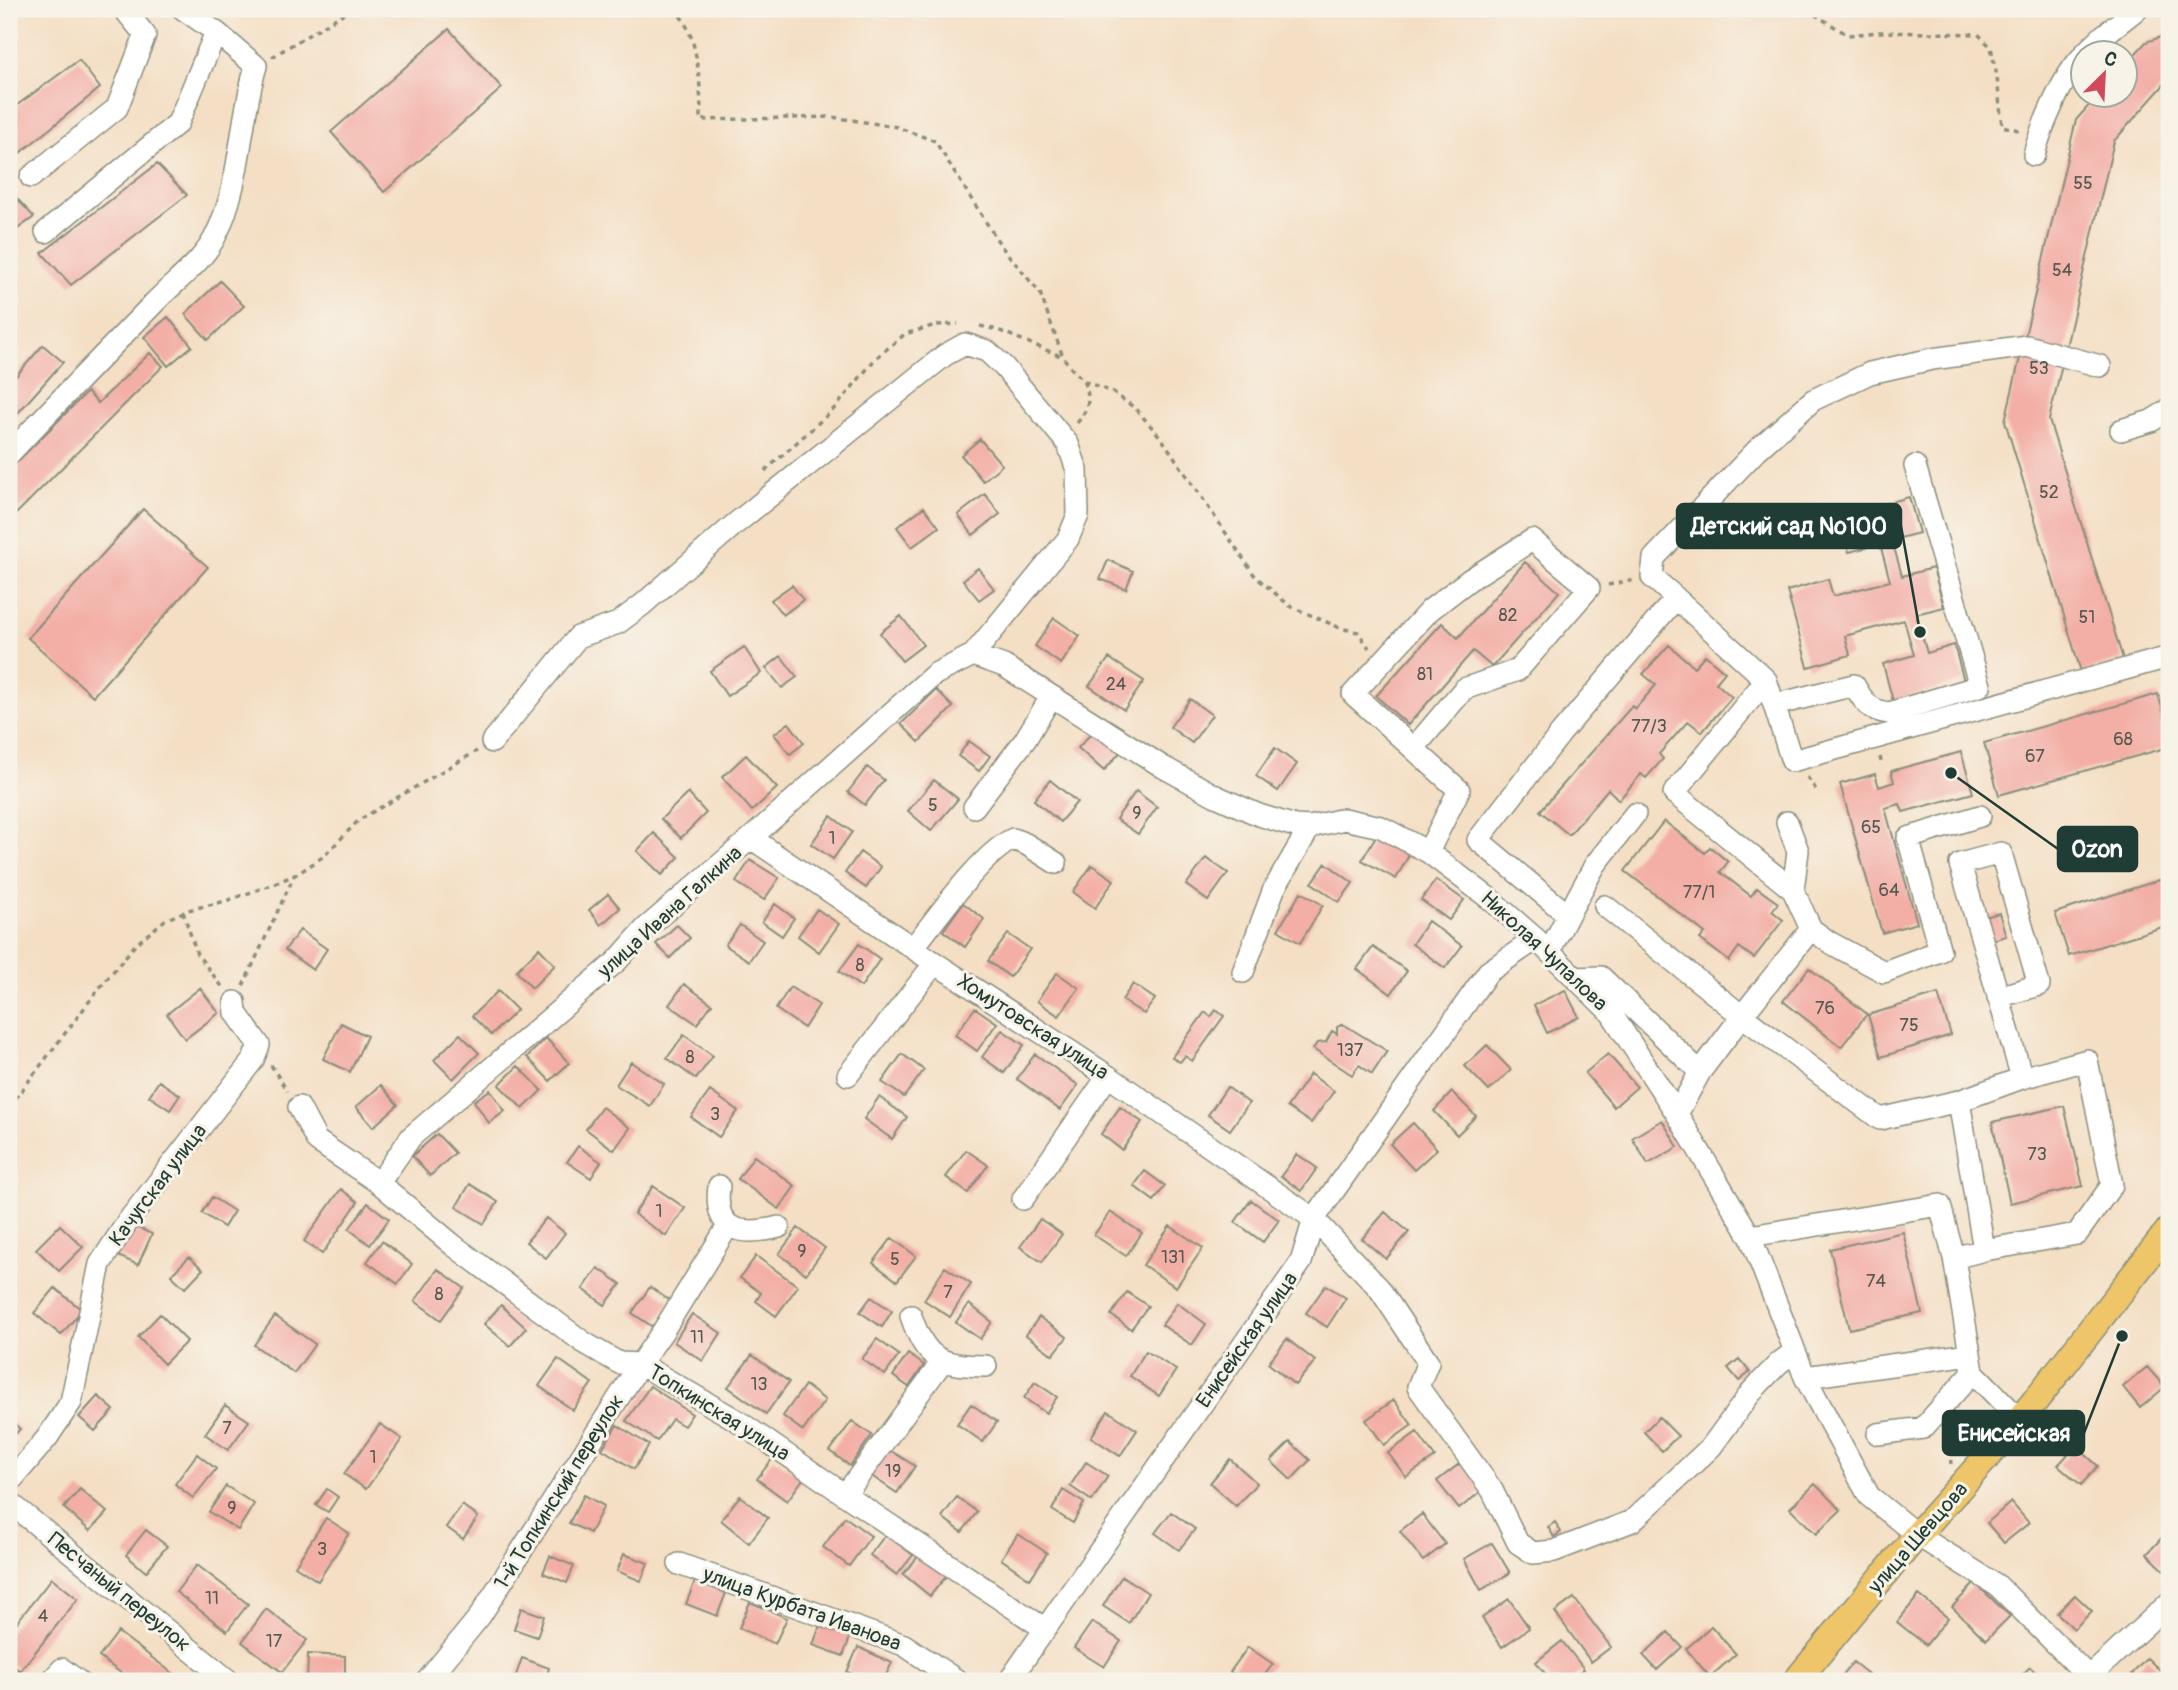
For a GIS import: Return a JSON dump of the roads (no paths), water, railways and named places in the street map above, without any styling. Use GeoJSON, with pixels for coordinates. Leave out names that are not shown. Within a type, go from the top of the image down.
{"type":"FeatureCollection","features":[{"type":"Feature","properties":{"kind":"main road","name":"улица Шевцова"},"geometry":{"type":"LineString","coordinates":[[1796,1681],[1917,1535],[2021,1420],[2169,1230]]}},
{"type":"Feature","properties":{"kind":"street"},"geometry":{"type":"LineString","coordinates":[[31,177],[117,108],[145,35],[124,9]]}},
{"type":"Feature","properties":{"kind":"street"},"geometry":{"type":"LineString","coordinates":[[9,453],[207,251],[226,211],[234,182],[248,94],[257,66],[183,9]]}},
{"type":"Feature","properties":{"kind":"street"},"geometry":{"type":"LineString","coordinates":[[2101,38],[2137,9]]}},
{"type":"Feature","properties":{"kind":"street"},"geometry":{"type":"LineString","coordinates":[[46,232],[178,122],[216,32]]}},
{"type":"Feature","properties":{"kind":"street"},"geometry":{"type":"LineString","coordinates":[[2036,145],[2070,73]]}},
{"type":"Feature","properties":{"kind":"street"},"geometry":{"type":"LineString","coordinates":[[492,742],[578,637],[618,623],[642,606],[735,524],[945,355],[965,344],[987,351],[1004,367],[1068,444],[1077,470],[1078,515],[1068,539],[973,655]]}},
{"type":"Feature","properties":{"kind":"street"},"geometry":{"type":"LineString","coordinates":[[2100,366],[2027,346],[1932,359],[1859,378],[1813,400],[1757,450],[1654,558],[1652,577],[1766,680],[1792,761],[2169,657]]}},
{"type":"Feature","properties":{"kind":"street"},"geometry":{"type":"LineString","coordinates":[[2121,430],[2151,421],[2169,410]]}},
{"type":"Feature","properties":{"kind":"street"},"geometry":{"type":"LineString","coordinates":[[1774,705],[1854,685],[1865,703],[1875,712],[1889,713],[1980,686],[1915,466]]}},
{"type":"Feature","properties":{"kind":"street"},"geometry":{"type":"LineString","coordinates":[[1414,748],[1464,689],[1518,670],[1589,588],[1532,540],[1469,580],[1430,610],[1353,694],[1459,790],[1428,852]]}},
{"type":"Feature","properties":{"kind":"street"},"geometry":{"type":"LineString","coordinates":[[1568,915],[1478,840],[1561,733],[1676,598]]}},
{"type":"Feature","properties":{"kind":"street","name":"Николая Чупалова"},"geometry":{"type":"LineString","coordinates":[[973,655],[1004,666],[1163,767],[1216,796],[1259,815],[1295,827],[1310,827],[1345,819],[1381,827],[1428,852],[1490,899],[1542,946],[1611,1013],[1677,1114],[1750,1237],[1805,1377],[1869,1496],[1917,1535],[1998,1586],[2087,1679]]}},
{"type":"Feature","properties":{"kind":"street","name":"улица Ивана Галкина"},"geometry":{"type":"LineString","coordinates":[[379,1183],[411,1137],[617,961],[646,928],[935,674],[973,655]]}},
{"type":"Feature","properties":{"kind":"street"},"geometry":{"type":"LineString","coordinates":[[1766,680],[1674,793],[1793,890],[1811,929],[1829,942],[1884,972],[1940,951],[1908,838],[1980,816]]}},
{"type":"Feature","properties":{"kind":"street"},"geometry":{"type":"LineString","coordinates":[[974,807],[1025,740],[1051,697]]}},
{"type":"Feature","properties":{"kind":"street"},"geometry":{"type":"LineString","coordinates":[[1542,946],[1568,915],[1595,864],[1635,814]]}},
{"type":"Feature","properties":{"kind":"street"},"geometry":{"type":"LineString","coordinates":[[1787,822],[1798,851],[1793,890]]}},
{"type":"Feature","properties":{"kind":"street"},"geometry":{"type":"LineString","coordinates":[[1243,972],[1274,889],[1310,827]]}},
{"type":"Feature","properties":{"kind":"street","name":"Хомутовская улица"},"geometry":{"type":"LineString","coordinates":[[751,838],[1108,1076],[1314,1219],[1379,1288],[1428,1362],[1418,1387],[1492,1490],[1518,1543],[1533,1553],[1554,1551],[1632,1521],[1711,1447],[1752,1391],[1779,1363],[1794,1352]]}},
{"type":"Feature","properties":{"kind":"street"},"geometry":{"type":"LineString","coordinates":[[913,948],[970,878],[1002,845],[1013,839],[1056,863]]}},
{"type":"Feature","properties":{"kind":"street"},"geometry":{"type":"LineString","coordinates":[[1998,997],[2039,985],[2001,853],[1960,864],[1998,997],[2022,1078]]}},
{"type":"Feature","properties":{"kind":"street"},"geometry":{"type":"LineString","coordinates":[[1605,906],[1742,1016],[1880,1119],[1959,1101],[2022,1078],[2087,1060],[2112,1185],[2077,1234],[1984,1250],[1954,1258]]}},
{"type":"Feature","properties":{"kind":"street"},"geometry":{"type":"LineString","coordinates":[[1677,1114],[1700,1072],[1811,929]]}},
{"type":"Feature","properties":{"kind":"street","name":"Енисейская улица"},"geometry":{"type":"LineString","coordinates":[[1009,1681],[1301,1262],[1314,1219],[1488,972],[1542,946]]}},
{"type":"Feature","properties":{"kind":"street"},"geometry":{"type":"LineString","coordinates":[[848,1075],[935,963]]}},
{"type":"Feature","properties":{"kind":"street"},"geometry":{"type":"LineString","coordinates":[[1575,978],[1601,978],[1700,1072]]}},
{"type":"Feature","properties":{"kind":"street","name":"Качугская улица"},"geometry":{"type":"LineString","coordinates":[[9,1483],[47,1438],[71,1402],[100,1264],[128,1220],[253,1060],[259,1045],[236,1013],[235,1002]]}},
{"type":"Feature","properties":{"kind":"street"},"geometry":{"type":"LineString","coordinates":[[1023,1199],[1108,1076]]}},
{"type":"Feature","properties":{"kind":"street"},"geometry":{"type":"LineString","coordinates":[[1959,1101],[1984,1250]]}},
{"type":"Feature","properties":{"kind":"street","name":"Топкинская улица"},"geometry":{"type":"LineString","coordinates":[[299,1107],[317,1141],[379,1183],[453,1245],[583,1342],[619,1363],[640,1364],[738,1420],[845,1496],[1045,1629]]}},
{"type":"Feature","properties":{"kind":"street"},"geometry":{"type":"LineString","coordinates":[[719,1186],[717,1199],[721,1216],[728,1226],[751,1233],[779,1227]]}},
{"type":"Feature","properties":{"kind":"street"},"geometry":{"type":"LineString","coordinates":[[1750,1237],[1940,1205],[1954,1258],[1972,1363],[2021,1420]]}},
{"type":"Feature","properties":{"kind":"street","name":"1-й Топкинский переулок"},"geometry":{"type":"LineString","coordinates":[[428,1681],[480,1616],[728,1226]]}},
{"type":"Feature","properties":{"kind":"street"},"geometry":{"type":"LineString","coordinates":[[911,1316],[917,1334],[927,1349],[943,1362],[986,1366]]}},
{"type":"Feature","properties":{"kind":"street"},"geometry":{"type":"LineString","coordinates":[[845,1496],[943,1362]]}},
{"type":"Feature","properties":{"kind":"street"},"geometry":{"type":"LineString","coordinates":[[1805,1377],[1972,1363]]}},
{"type":"Feature","properties":{"kind":"street"},"geometry":{"type":"LineString","coordinates":[[1878,1434],[1923,1428],[1945,1404],[1972,1363]]}},
{"type":"Feature","properties":{"kind":"street","name":"Песчаный переулок"},"geometry":{"type":"LineString","coordinates":[[9,1503],[229,1681]]}},
{"type":"Feature","properties":{"kind":"street","name":"улица Курбата Иванова"},"geometry":{"type":"LineString","coordinates":[[679,1564],[904,1645],[958,1681]]}},
{"type":"Feature","properties":{"kind":"street"},"geometry":{"type":"LineString","coordinates":[[2087,1679],[2169,1603]]}},
{"type":"Feature","properties":{"kind":"street"},"geometry":{"type":"LineString","coordinates":[[51,1681],[62,1668],[78,1681]]}},
{"type":"Feature","properties":{"kind":"place","name":"Детский сад №100"},"geometry":{"type":"Point","coordinates":[1920,632]}},
{"type":"Feature","properties":{"kind":"place","name":"Ozon"},"geometry":{"type":"Point","coordinates":[1951,773]}},
{"type":"Feature","properties":{"kind":"place","name":"Енисейская"},"geometry":{"type":"Point","coordinates":[2122,1336]}}]}
